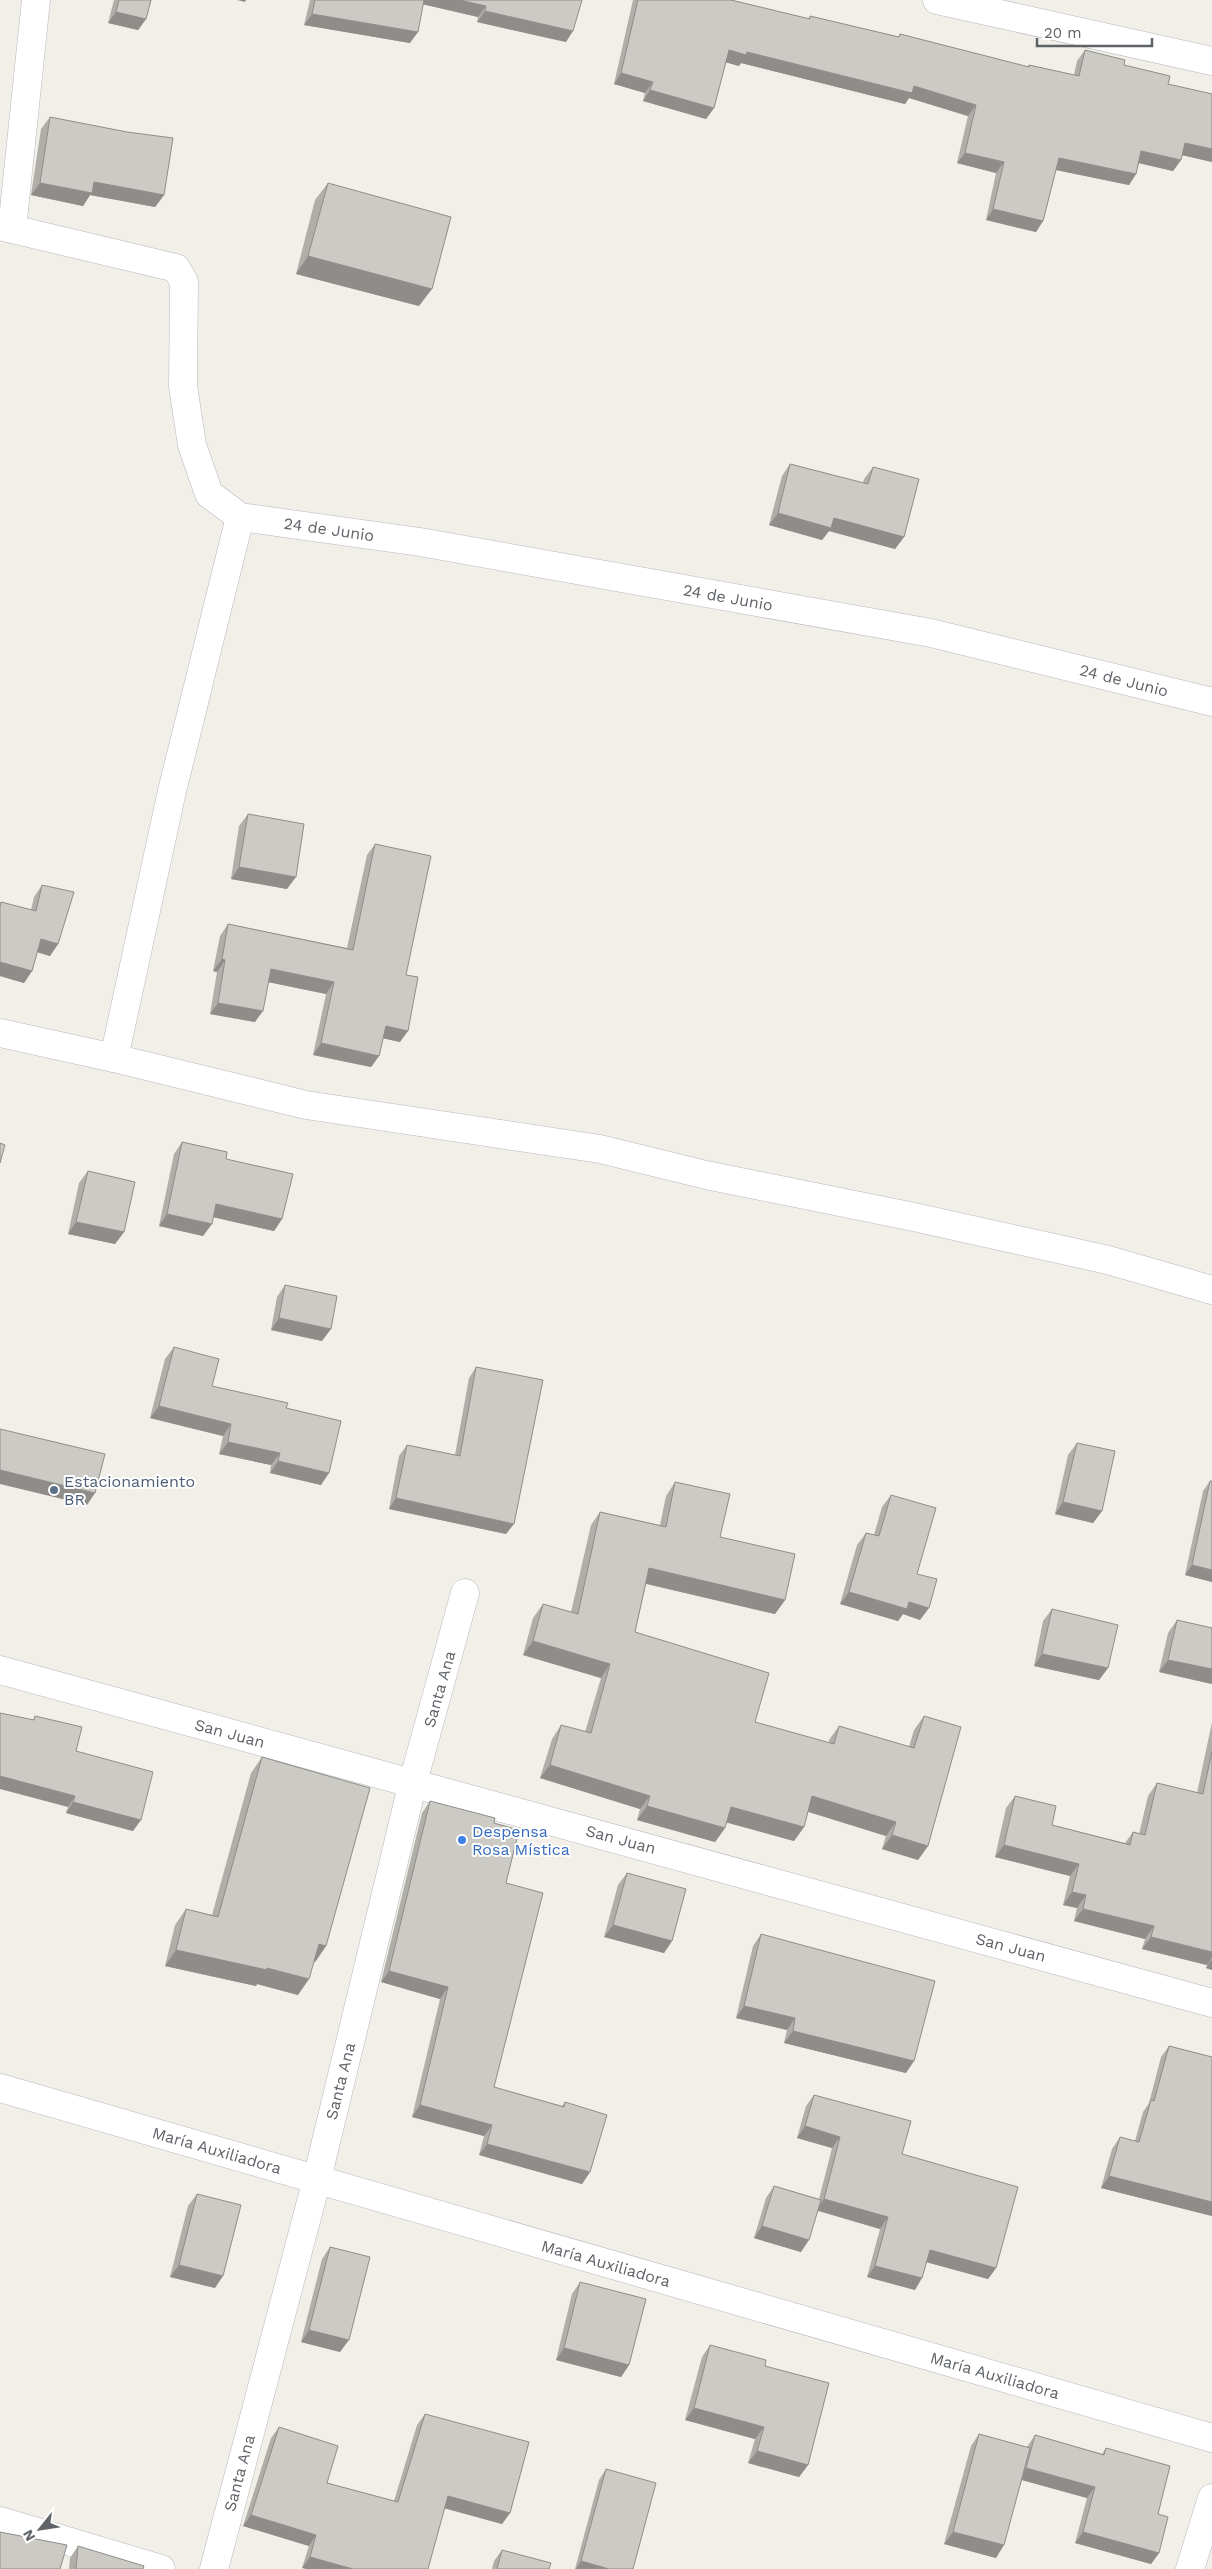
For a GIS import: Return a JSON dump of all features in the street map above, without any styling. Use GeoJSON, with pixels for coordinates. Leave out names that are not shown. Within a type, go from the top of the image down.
{"type":"FeatureCollection","features":[{"type":"Feature","properties":{"kind":"street"},"geometry":{"type":"LineString","coordinates":[[36,0],[6,228],[176,268],[184,282],[183,386],[192,445],[209,494],[240,517],[172,791],[114,1058]]}},
{"type":"Feature","properties":{"kind":"street"},"geometry":{"type":"LineString","coordinates":[[937,0],[1212,61]]}},
{"type":"Feature","properties":{"kind":"street","name":"24 de Junio"},"geometry":{"type":"LineString","coordinates":[[240,517],[420,542],[931,633],[1212,702]]}},
{"type":"Feature","properties":{"kind":"street"},"geometry":{"type":"LineString","coordinates":[[0,1033],[114,1058],[306,1105],[600,1149],[706,1174],[1108,1260],[1212,1290]]}},
{"type":"Feature","properties":{"kind":"street","name":"Santa Ana"},"geometry":{"type":"LineString","coordinates":[[214,2569],[317,2179],[413,1782],[465,1593]]}},
{"type":"Feature","properties":{"kind":"street","name":"San Juan"},"geometry":{"type":"LineString","coordinates":[[0,1670],[1212,2003]]}},
{"type":"Feature","properties":{"kind":"street","name":"María Auxiliadora"},"geometry":{"type":"LineString","coordinates":[[0,2088],[1212,2438]]}},
{"type":"Feature","properties":{"kind":"street"},"geometry":{"type":"LineString","coordinates":[[1190,2569],[1212,2498]]}},
{"type":"Feature","properties":{"kind":"street"},"geometry":{"type":"LineString","coordinates":[[0,2521],[162,2569]]}},
{"type":"Feature","properties":{"kind":"building"},"geometry":{"type":"Polygon","coordinates":[[[119,0],[151,0],[146,19],[116,12],[119,0]]]}},
{"type":"Feature","properties":{"kind":"building"},"geometry":{"type":"Polygon","coordinates":[[[315,0],[424,0],[418,32],[312,14],[315,0]]]}},
{"type":"Feature","properties":{"kind":"building"},"geometry":{"type":"Polygon","coordinates":[[[459,0],[582,0],[573,31],[485,11],[486,6],[459,0]]]}},
{"type":"Feature","properties":{"kind":"building"},"geometry":{"type":"Polygon","coordinates":[[[638,0],[731,0],[810,19],[810,16],[899,37],[900,34],[1029,67],[1029,65],[1079,76],[1085,50],[1125,60],[1124,65],[1170,76],[1168,84],[1212,94],[1212,149],[1185,143],[1181,160],[1141,151],[1136,174],[1059,158],[1043,221],[993,209],[1004,162],[965,153],[976,105],[914,86],[912,93],[747,52],[746,55],[729,50],[714,108],[650,90],[653,82],[621,73],[638,0]]]}},
{"type":"Feature","properties":{"kind":"building"},"geometry":{"type":"Polygon","coordinates":[[[50,117],[127,132],[173,138],[164,195],[94,182],[92,193],[40,183],[50,117]]]}},
{"type":"Feature","properties":{"kind":"building"},"geometry":{"type":"Polygon","coordinates":[[[328,183],[451,217],[432,289],[308,256],[328,183]]]}},
{"type":"Feature","properties":{"kind":"building"},"geometry":{"type":"Polygon","coordinates":[[[790,464],[868,484],[873,467],[919,479],[904,537],[834,518],[831,528],[778,513],[790,464]]]}},
{"type":"Feature","properties":{"kind":"building"},"geometry":{"type":"Polygon","coordinates":[[[248,814],[304,824],[296,877],[239,867],[248,814]]]}},
{"type":"Feature","properties":{"kind":"building"},"geometry":{"type":"Polygon","coordinates":[[[375,844],[431,856],[406,975],[418,977],[408,1031],[386,1026],[379,1056],[321,1043],[334,982],[271,969],[263,1011],[218,1003],[225,960],[222,959],[228,924],[353,950],[375,844]]]}},
{"type":"Feature","properties":{"kind":"building"},"geometry":{"type":"Polygon","coordinates":[[[42,885],[74,892],[58,944],[41,939],[32,971],[0,962],[1,902],[36,911],[42,885]]]}},
{"type":"Feature","properties":{"kind":"building"},"geometry":{"type":"Polygon","coordinates":[[[182,1142],[227,1152],[226,1159],[293,1174],[282,1219],[216,1204],[212,1224],[167,1214],[182,1142]]]}},
{"type":"Feature","properties":{"kind":"building"},"geometry":{"type":"Polygon","coordinates":[[[0,1143],[5,1145],[0,1163],[0,1143]]]}},
{"type":"Feature","properties":{"kind":"building"},"geometry":{"type":"Polygon","coordinates":[[[88,1171],[135,1182],[124,1232],[76,1222],[88,1171]]]}},
{"type":"Feature","properties":{"kind":"building"},"geometry":{"type":"Polygon","coordinates":[[[285,1285],[337,1296],[331,1329],[279,1318],[285,1285]]]}},
{"type":"Feature","properties":{"kind":"building"},"geometry":{"type":"Polygon","coordinates":[[[174,1347],[219,1359],[212,1386],[288,1403],[286,1408],[341,1421],[329,1473],[278,1461],[280,1453],[228,1442],[231,1424],[159,1406],[174,1347]]]}},
{"type":"Feature","properties":{"kind":"building"},"geometry":{"type":"Polygon","coordinates":[[[476,1367],[543,1380],[514,1524],[396,1498],[407,1445],[460,1456],[476,1367]]]}},
{"type":"Feature","properties":{"kind":"building"},"geometry":{"type":"Polygon","coordinates":[[[0,1429],[105,1454],[95,1493],[0,1470],[0,1429]]]}},
{"type":"Feature","properties":{"kind":"building"},"geometry":{"type":"Polygon","coordinates":[[[1077,1443],[1115,1451],[1102,1511],[1063,1502],[1077,1443]]]}},
{"type":"Feature","properties":{"kind":"building"},"geometry":{"type":"Polygon","coordinates":[[[1210,1481],[1212,1481],[1212,1570],[1192,1565],[1210,1481]]]}},
{"type":"Feature","properties":{"kind":"building"},"geometry":{"type":"Polygon","coordinates":[[[675,1482],[730,1494],[720,1537],[795,1554],[785,1600],[649,1568],[635,1632],[769,1673],[755,1722],[834,1744],[839,1726],[914,1748],[924,1716],[961,1727],[928,1846],[892,1835],[896,1822],[812,1796],[804,1827],[731,1807],[725,1828],[647,1806],[650,1796],[550,1765],[561,1725],[591,1733],[610,1664],[533,1641],[543,1604],[578,1614],[600,1512],[666,1527],[675,1482]]]}},
{"type":"Feature","properties":{"kind":"building"},"geometry":{"type":"Polygon","coordinates":[[[891,1495],[936,1508],[917,1574],[937,1579],[929,1608],[909,1602],[907,1609],[849,1592],[866,1533],[879,1536],[891,1495]]]}},
{"type":"Feature","properties":{"kind":"building"},"geometry":{"type":"Polygon","coordinates":[[[1052,1609],[1118,1625],[1108,1668],[1042,1654],[1052,1609]]]}},
{"type":"Feature","properties":{"kind":"building"},"geometry":{"type":"Polygon","coordinates":[[[1177,1620],[1212,1628],[1212,1669],[1168,1660],[1177,1620]]]}},
{"type":"Feature","properties":{"kind":"building"},"geometry":{"type":"Polygon","coordinates":[[[0,1713],[34,1720],[35,1716],[82,1727],[76,1751],[153,1772],[141,1820],[73,1802],[75,1796],[0,1776],[0,1713]]]}},
{"type":"Feature","properties":{"kind":"building"},"geometry":{"type":"Polygon","coordinates":[[[1212,1751],[1212,1952],[1151,1937],[1154,1926],[1083,1909],[1086,1895],[1072,1892],[1079,1864],[1004,1845],[1015,1796],[1056,1806],[1052,1825],[1130,1845],[1133,1832],[1145,1835],[1157,1783],[1203,1794],[1212,1751]]]}},
{"type":"Feature","properties":{"kind":"building"},"geometry":{"type":"Polygon","coordinates":[[[262,1757],[370,1788],[326,1946],[319,1944],[309,1979],[267,1968],[267,1970],[176,1950],[186,1909],[218,1917],[262,1757]]]}},
{"type":"Feature","properties":{"kind":"building"},"geometry":{"type":"Polygon","coordinates":[[[430,1801],[495,1818],[494,1823],[519,1830],[506,1883],[543,1893],[494,2087],[564,2107],[565,2102],[607,2115],[590,2172],[487,2144],[492,2125],[420,2105],[448,1987],[389,1971],[430,1801]]]}},
{"type":"Feature","properties":{"kind":"building"},"geometry":{"type":"Polygon","coordinates":[[[627,1873],[686,1889],[672,1941],[613,1925],[627,1873]]]}},
{"type":"Feature","properties":{"kind":"building"},"geometry":{"type":"Polygon","coordinates":[[[761,1934],[935,1981],[914,2061],[793,2031],[795,2018],[744,2006],[761,1934]]]}},
{"type":"Feature","properties":{"kind":"building"},"geometry":{"type":"Polygon","coordinates":[[[1169,2046],[1212,2057],[1212,2202],[1109,2176],[1120,2137],[1139,2142],[1151,2100],[1154,2101],[1169,2046]]]}},
{"type":"Feature","properties":{"kind":"building"},"geometry":{"type":"Polygon","coordinates":[[[814,2095],[911,2121],[902,2154],[1018,2187],[996,2268],[930,2250],[922,2278],[875,2266],[888,2217],[824,2199],[840,2137],[805,2126],[814,2095]]]}},
{"type":"Feature","properties":{"kind":"building"},"geometry":{"type":"Polygon","coordinates":[[[774,2186],[821,2200],[809,2240],[762,2226],[774,2186]]]}},
{"type":"Feature","properties":{"kind":"building"},"geometry":{"type":"Polygon","coordinates":[[[197,2194],[241,2205],[223,2276],[179,2265],[197,2194]]]}},
{"type":"Feature","properties":{"kind":"building"},"geometry":{"type":"Polygon","coordinates":[[[330,2247],[370,2257],[349,2340],[309,2330],[330,2247]]]}},
{"type":"Feature","properties":{"kind":"building"},"geometry":{"type":"Polygon","coordinates":[[[580,2282],[646,2299],[629,2365],[564,2348],[580,2282]]]}},
{"type":"Feature","properties":{"kind":"building"},"geometry":{"type":"Polygon","coordinates":[[[710,2345],[766,2360],[765,2366],[829,2383],[808,2465],[757,2451],[764,2427],[694,2408],[710,2345]]]}},
{"type":"Feature","properties":{"kind":"building"},"geometry":{"type":"Polygon","coordinates":[[[425,2414],[529,2442],[510,2513],[448,2496],[428,2569],[353,2569],[310,2557],[316,2535],[251,2515],[279,2427],[338,2446],[327,2483],[398,2502],[425,2414]]]}},
{"type":"Feature","properties":{"kind":"building"},"geometry":{"type":"Polygon","coordinates":[[[979,2434],[1030,2448],[1004,2545],[953,2532],[979,2434]]]}},
{"type":"Feature","properties":{"kind":"building"},"geometry":{"type":"Polygon","coordinates":[[[1035,2435],[1104,2455],[1106,2448],[1170,2466],[1158,2514],[1168,2517],[1159,2553],[1083,2532],[1095,2487],[1026,2468],[1035,2435]]]}},
{"type":"Feature","properties":{"kind":"building"},"geometry":{"type":"Polygon","coordinates":[[[606,2469],[656,2483],[633,2569],[609,2569],[581,2561],[606,2469]]]}},
{"type":"Feature","properties":{"kind":"building"},"geometry":{"type":"Polygon","coordinates":[[[0,2532],[67,2545],[60,2569],[0,2569],[0,2532]]]}},
{"type":"Feature","properties":{"kind":"building"},"geometry":{"type":"Polygon","coordinates":[[[78,2546],[144,2566],[143,2569],[76,2569],[78,2546]]]}},
{"type":"Feature","properties":{"kind":"building"},"geometry":{"type":"Polygon","coordinates":[[[502,2550],[551,2563],[549,2569],[497,2569],[502,2550]]]}},
{"type":"Feature","properties":{"kind":"place","name":"Estacionamiento BR"},"geometry":{"type":"Point","coordinates":[54,1490]}},
{"type":"Feature","properties":{"kind":"place","name":"Despensa Rosa Mística"},"geometry":{"type":"Point","coordinates":[462,1840]}}]}
